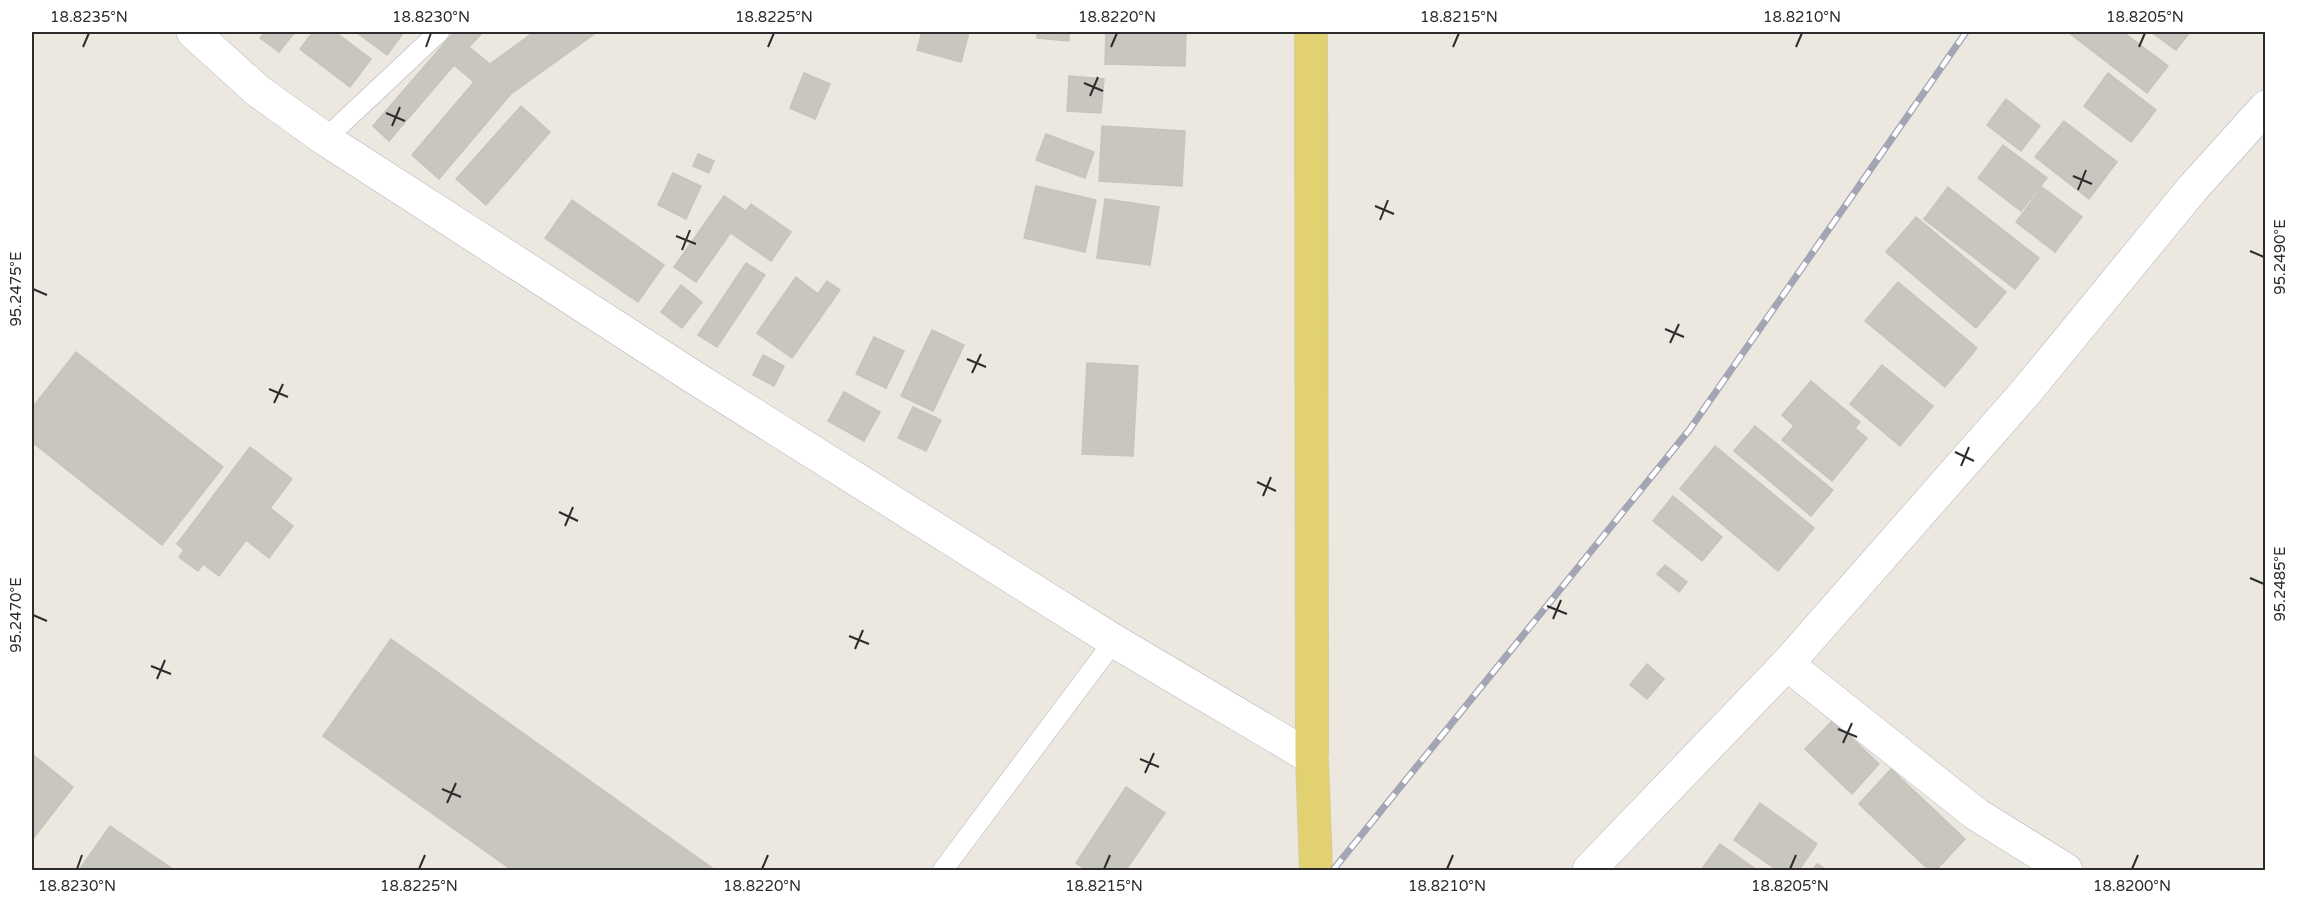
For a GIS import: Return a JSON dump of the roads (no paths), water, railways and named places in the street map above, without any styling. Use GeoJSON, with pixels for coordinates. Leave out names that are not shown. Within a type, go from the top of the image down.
{"type":"FeatureCollection","features":[{"type":"Feature","properties":{"kind":"main road"},"geometry":{"type":"LineString","coordinates":[[1311,32],[1312,758],[1316,870]]}},
{"type":"Feature","properties":{"kind":"street"},"geometry":{"type":"LineString","coordinates":[[193,32],[258,91],[325,139],[695,378],[1114,641],[1312,758]]}},
{"type":"Feature","properties":{"kind":"street"},"geometry":{"type":"LineString","coordinates":[[1589,870],[1787,664],[2025,393],[2192,189],[2265,107]]}},
{"type":"Feature","properties":{"kind":"street"},"geometry":{"type":"LineString","coordinates":[[1787,664],[1976,814],[2066,870]]}},
{"type":"Feature","properties":{"kind":"lane"},"geometry":{"type":"LineString","coordinates":[[325,139],[439,32]]}},
{"type":"Feature","properties":{"kind":"lane"},"geometry":{"type":"LineString","coordinates":[[943,870],[1114,641]]}},
{"type":"Feature","properties":{"kind":"railway"},"geometry":{"type":"LineString","coordinates":[[1333,870],[1690,429],[1966,32]]}}]}
